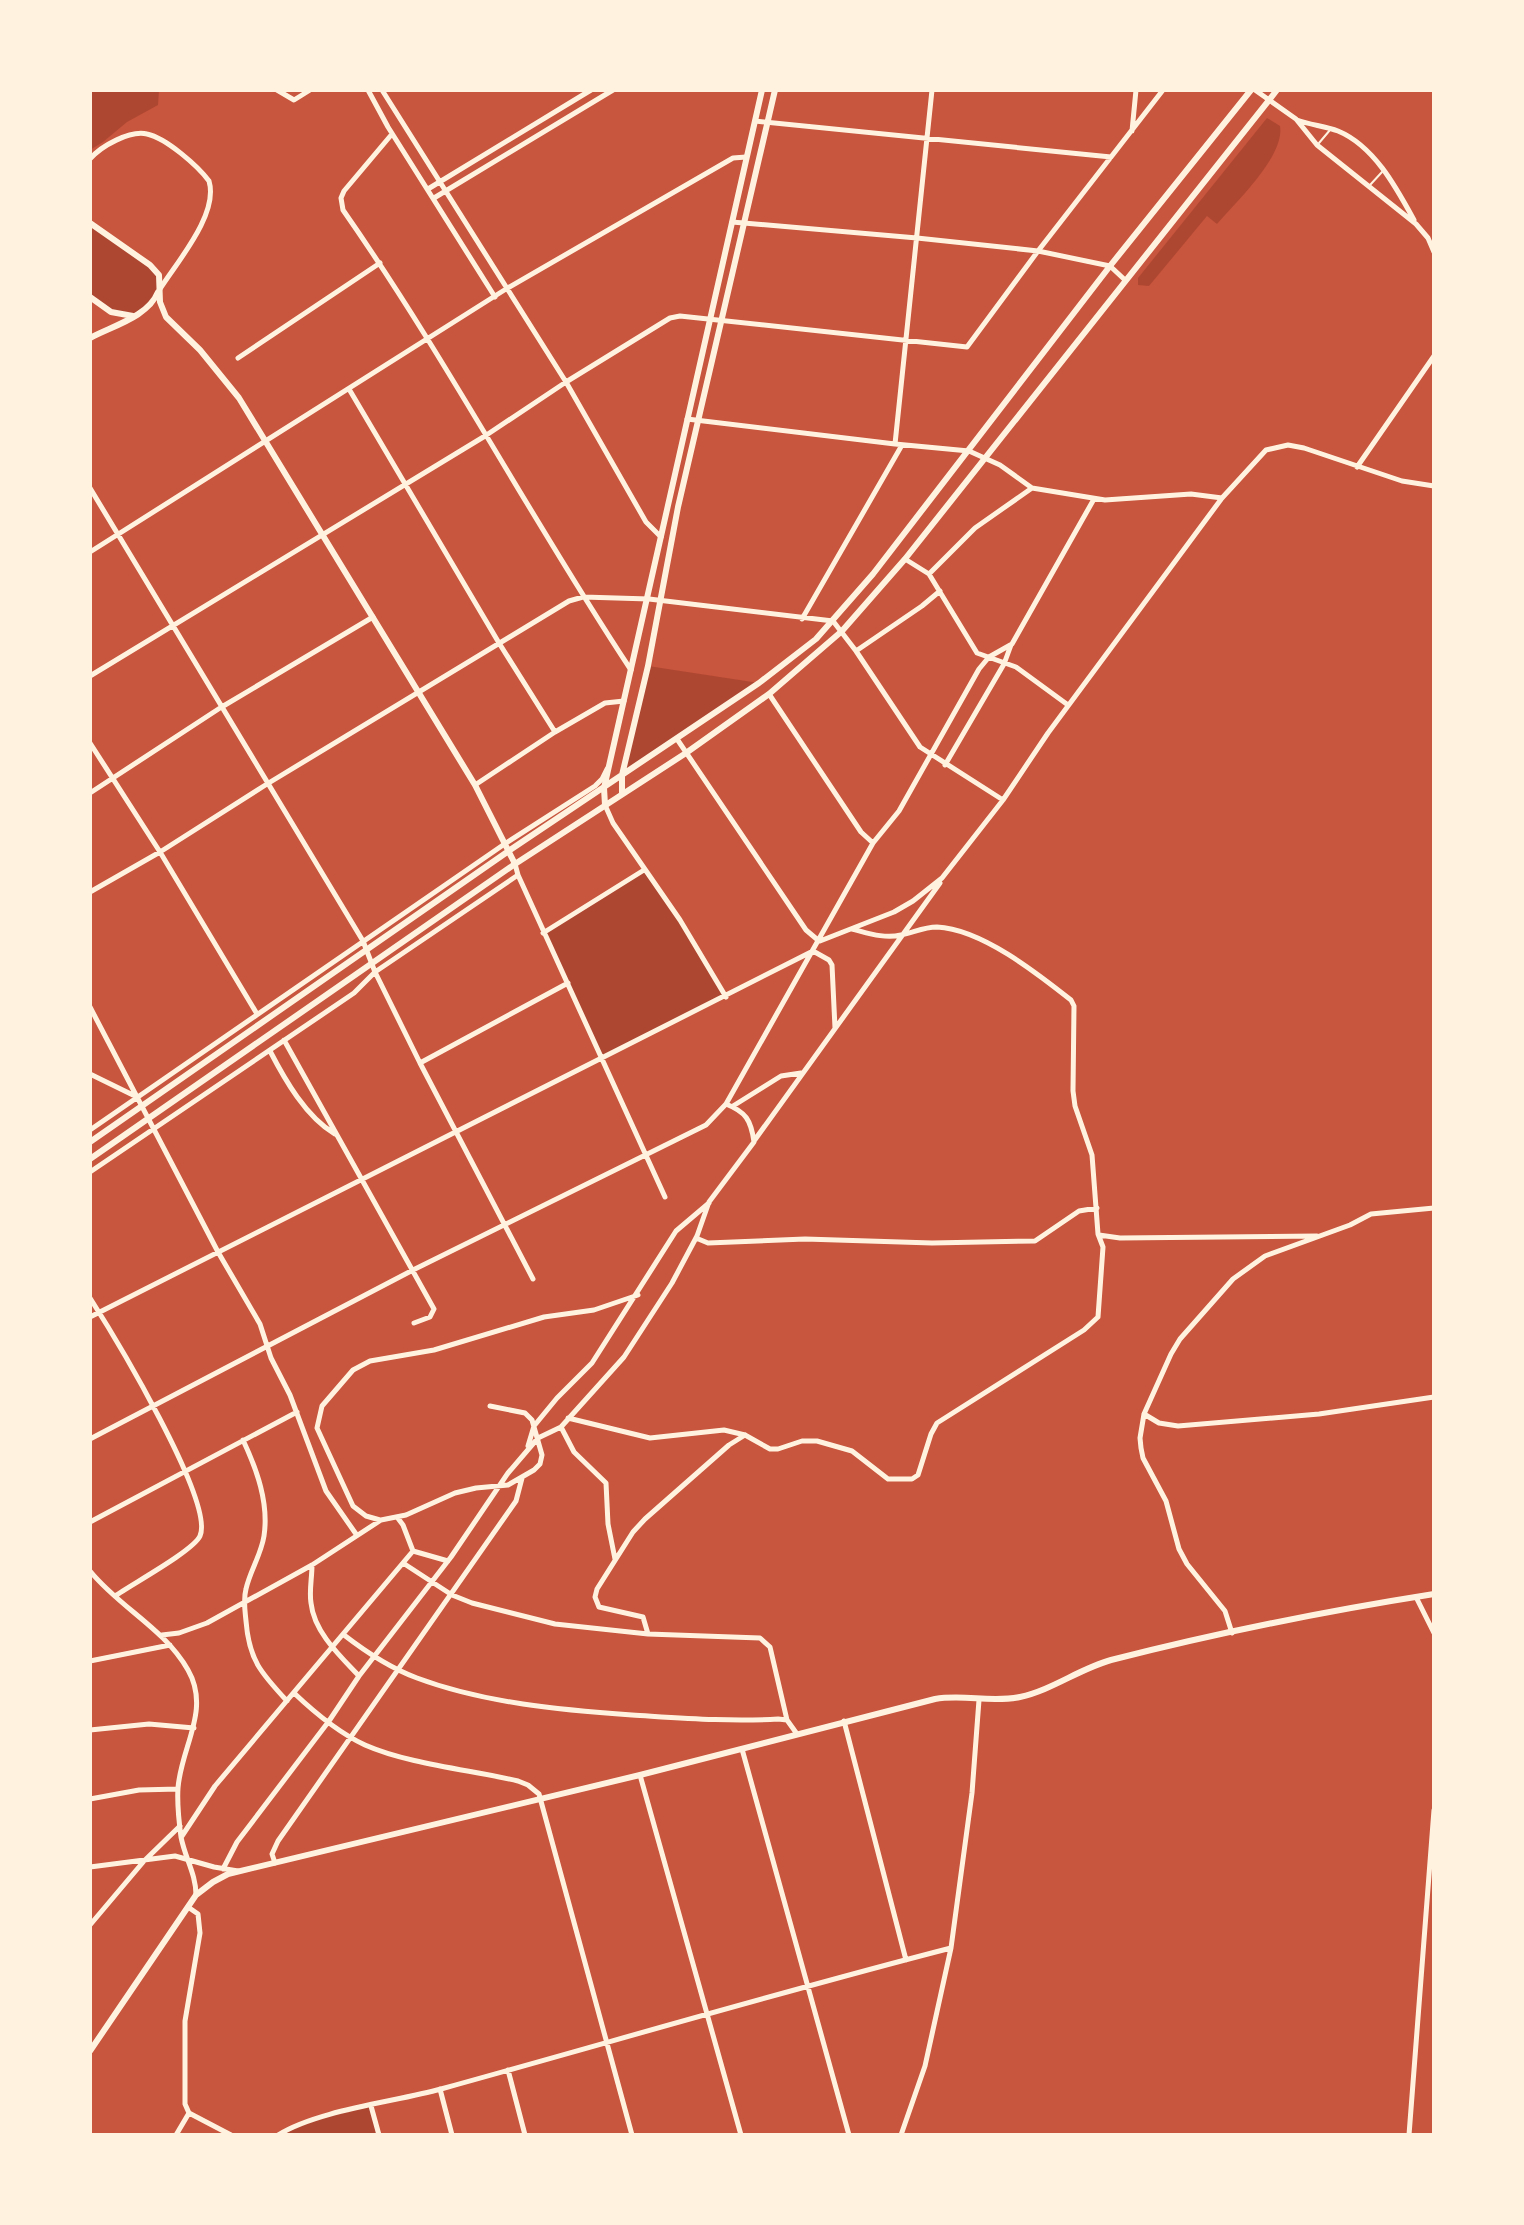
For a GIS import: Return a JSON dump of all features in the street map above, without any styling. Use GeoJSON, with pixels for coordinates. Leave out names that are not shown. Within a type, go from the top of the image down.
{"type":"FeatureCollection","features":[{"type":"Feature","properties":{"kind":"street"},"geometry":{"type":"LineString","coordinates":[[277,90],[294,100],[310,90]]}},
{"type":"Feature","properties":{"kind":"street"},"geometry":{"type":"LineString","coordinates":[[368,90],[392,134],[495,298]]}},
{"type":"Feature","properties":{"kind":"street"},"geometry":{"type":"LineString","coordinates":[[382,90],[566,382],[646,522],[661,538]]}},
{"type":"Feature","properties":{"kind":"street"},"geometry":{"type":"LineString","coordinates":[[428,189],[591,90]]}},
{"type":"Feature","properties":{"kind":"street"},"geometry":{"type":"LineString","coordinates":[[434,198],[613,90]]}},
{"type":"Feature","properties":{"kind":"street"},"geometry":{"type":"LineString","coordinates":[[726,997],[680,920],[613,823],[605,805],[604,788],[762,90]]}},
{"type":"Feature","properties":{"kind":"street"},"geometry":{"type":"LineString","coordinates":[[622,793],[622,775],[661,602],[678,507],[775,90]]}},
{"type":"Feature","properties":{"kind":"street"},"geometry":{"type":"LineString","coordinates":[[802,619],[899,445],[906,340],[932,90]]}},
{"type":"Feature","properties":{"kind":"street"},"geometry":{"type":"LineString","coordinates":[[1132,132],[1136,90]]}},
{"type":"Feature","properties":{"kind":"street"},"geometry":{"type":"LineString","coordinates":[[90,676],[485,436],[670,318],[680,316],[967,347],[1163,90]]}},
{"type":"Feature","properties":{"kind":"street"},"geometry":{"type":"LineString","coordinates":[[90,1142],[367,949],[508,846],[677,739],[759,683],[816,639],[969,451],[1110,266],[1253,90],[1296,119],[1317,145],[1416,224]]}},
{"type":"Feature","properties":{"kind":"street"},"geometry":{"type":"LineString","coordinates":[[90,1159],[515,864],[686,753],[769,694],[842,631],[905,559],[1277,90]]}},
{"type":"Feature","properties":{"kind":"street"},"geometry":{"type":"LineString","coordinates":[[1296,119],[1353,139],[1369,153],[1428,238],[1434,252]]}},
{"type":"Feature","properties":{"kind":"street"},"geometry":{"type":"LineString","coordinates":[[755,121],[1111,157]]}},
{"type":"Feature","properties":{"kind":"street"},"geometry":{"type":"LineString","coordinates":[[90,159],[114,142],[136,133],[145,133],[156,137],[187,160],[209,181],[211,198],[189,247],[152,304],[90,338]]}},
{"type":"Feature","properties":{"kind":"street"},"geometry":{"type":"LineString","coordinates":[[392,134],[344,191],[341,198],[343,210],[427,337],[583,597],[631,670]]}},
{"type":"Feature","properties":{"kind":"street"},"geometry":{"type":"LineString","coordinates":[[90,552],[506,289],[733,158],[746,157]]}},
{"type":"Feature","properties":{"kind":"street"},"geometry":{"type":"LineString","coordinates":[[732,222],[1038,251],[1110,266],[1125,280]]}},
{"type":"Feature","properties":{"kind":"street"},"geometry":{"type":"LineString","coordinates":[[90,223],[150,265],[159,275],[160,302],[166,317],[225,380],[266,442],[475,785],[508,846],[543,933],[665,1197]]}},
{"type":"Feature","properties":{"kind":"street"},"geometry":{"type":"LineString","coordinates":[[238,358],[380,263]]}},
{"type":"Feature","properties":{"kind":"street"},"geometry":{"type":"LineString","coordinates":[[90,297],[111,312],[133,316]]}},
{"type":"Feature","properties":{"kind":"street"},"geometry":{"type":"LineString","coordinates":[[1357,467],[1434,356]]}},
{"type":"Feature","properties":{"kind":"street"},"geometry":{"type":"LineString","coordinates":[[349,389],[555,732]]}},
{"type":"Feature","properties":{"kind":"street"},"geometry":{"type":"LineString","coordinates":[[687,419],[969,451],[1011,471],[1032,488],[1094,499],[1191,494],[1222,498]]}},
{"type":"Feature","properties":{"kind":"street"},"geometry":{"type":"LineString","coordinates":[[527,1451],[534,1426],[592,1363],[676,1231],[709,1202],[1003,800],[1068,705],[1222,498],[1257,458],[1266,450],[1288,445],[1423,486],[1434,486]]}},
{"type":"Feature","properties":{"kind":"street"},"geometry":{"type":"LineString","coordinates":[[90,488],[363,941],[420,1063],[533,1279]]}},
{"type":"Feature","properties":{"kind":"street"},"geometry":{"type":"LineString","coordinates":[[929,574],[975,528],[1032,488]]}},
{"type":"Feature","properties":{"kind":"street"},"geometry":{"type":"LineString","coordinates":[[945,765],[1094,499]]}},
{"type":"Feature","properties":{"kind":"street"},"geometry":{"type":"LineString","coordinates":[[905,559],[929,574],[977,653],[1016,667],[1068,705]]}},
{"type":"Feature","properties":{"kind":"street"},"geometry":{"type":"LineString","coordinates":[[856,651],[940,591]]}},
{"type":"Feature","properties":{"kind":"street"},"geometry":{"type":"LineString","coordinates":[[90,892],[569,601],[583,597],[649,599],[833,621],[913,739],[930,755],[1003,800]]}},
{"type":"Feature","properties":{"kind":"street"},"geometry":{"type":"LineString","coordinates":[[90,793],[220,708],[373,617]]}},
{"type":"Feature","properties":{"kind":"street"},"geometry":{"type":"LineString","coordinates":[[729,1105],[873,843],[899,811],[989,657],[1012,644]]}},
{"type":"Feature","properties":{"kind":"street"},"geometry":{"type":"LineString","coordinates":[[769,694],[861,832],[873,843]]}},
{"type":"Feature","properties":{"kind":"street"},"geometry":{"type":"LineString","coordinates":[[475,785],[605,703],[624,701]]}},
{"type":"Feature","properties":{"kind":"street"},"geometry":{"type":"LineString","coordinates":[[677,739],[806,930],[819,941]]}},
{"type":"Feature","properties":{"kind":"street"},"geometry":{"type":"LineString","coordinates":[[90,743],[160,852],[257,1014]]}},
{"type":"Feature","properties":{"kind":"street"},"geometry":{"type":"LineString","coordinates":[[90,1130],[363,941],[595,786],[602,779],[610,761]]}},
{"type":"Feature","properties":{"kind":"street"},"geometry":{"type":"LineString","coordinates":[[543,933],[644,870]]}},
{"type":"Feature","properties":{"kind":"street"},"geometry":{"type":"LineString","coordinates":[[819,941],[913,901],[948,872]]}},
{"type":"Feature","properties":{"kind":"street"},"geometry":{"type":"LineString","coordinates":[[90,1172],[354,993],[375,972],[518,875]]}},
{"type":"Feature","properties":{"kind":"street"},"geometry":{"type":"LineString","coordinates":[[568,1418],[650,1438],[724,1430],[745,1435],[770,1449],[802,1441],[836,1445],[852,1451],[888,1479],[912,1479],[918,1475],[937,1423],[1084,1330],[1098,1317],[1103,1247],[1098,1234],[1092,1155],[1073,1091],[1074,1006],[1071,1000],[1003,952],[956,930],[921,928],[904,935],[885,937],[852,929]]}},
{"type":"Feature","properties":{"kind":"street"},"geometry":{"type":"LineString","coordinates":[[90,1317],[813,951]]}},
{"type":"Feature","properties":{"kind":"street"},"geometry":{"type":"LineString","coordinates":[[813,951],[832,965],[835,1028]]}},
{"type":"Feature","properties":{"kind":"street"},"geometry":{"type":"LineString","coordinates":[[420,1063],[568,983]]}},
{"type":"Feature","properties":{"kind":"street"},"geometry":{"type":"LineString","coordinates":[[90,1007],[218,1252],[260,1324],[266,1346],[297,1412],[326,1491],[356,1534]]}},
{"type":"Feature","properties":{"kind":"street"},"geometry":{"type":"LineString","coordinates":[[284,1040],[434,1309],[430,1317],[414,1323]]}},
{"type":"Feature","properties":{"kind":"street"},"geometry":{"type":"LineString","coordinates":[[270,1051],[285,1078],[318,1122],[338,1137]]}},
{"type":"Feature","properties":{"kind":"street"},"geometry":{"type":"LineString","coordinates":[[90,1439],[413,1270],[696,1132],[729,1105],[781,1076],[801,1073]]}},
{"type":"Feature","properties":{"kind":"street"},"geometry":{"type":"LineString","coordinates":[[90,1074],[136,1096]]}},
{"type":"Feature","properties":{"kind":"street"},"geometry":{"type":"LineString","coordinates":[[729,1105],[743,1111],[748,1117],[754,1142]]}},
{"type":"Feature","properties":{"kind":"street"},"geometry":{"type":"LineString","coordinates":[[223,1869],[237,1842],[527,1451],[538,1438],[561,1427],[624,1357],[672,1283],[696,1238],[709,1202]]}},
{"type":"Feature","properties":{"kind":"street"},"geometry":{"type":"LineString","coordinates":[[696,1238],[708,1243],[805,1239],[932,1243],[1035,1241],[1079,1211],[1097,1208]]}},
{"type":"Feature","properties":{"kind":"street"},"geometry":{"type":"LineString","coordinates":[[1232,1633],[1225,1611],[1187,1564],[1179,1549],[1166,1501],[1143,1458],[1140,1438],[1144,1414],[1180,1339],[1233,1279],[1265,1256],[1322,1236],[1376,1212],[1434,1208]]}},
{"type":"Feature","properties":{"kind":"street"},"geometry":{"type":"LineString","coordinates":[[1098,1234],[1120,1238],[1322,1236]]}},
{"type":"Feature","properties":{"kind":"street"},"geometry":{"type":"LineString","coordinates":[[381,1520],[366,1516],[353,1506],[317,1428],[322,1406],[353,1370],[370,1361],[434,1350],[544,1317],[594,1310],[638,1295]]}},
{"type":"Feature","properties":{"kind":"street"},"geometry":{"type":"LineString","coordinates":[[90,1298],[186,1470],[201,1514],[202,1528],[195,1544],[115,1596]]}},
{"type":"Feature","properties":{"kind":"street"},"geometry":{"type":"LineString","coordinates":[[1144,1414],[1159,1423],[1178,1426],[1319,1414],[1434,1397]]}},
{"type":"Feature","properties":{"kind":"street"},"geometry":{"type":"LineString","coordinates":[[162,1635],[179,1633],[207,1623],[312,1565],[381,1520],[397,1517],[455,1493],[501,1487],[540,1464],[542,1455],[538,1438],[525,1413],[490,1406]]}},
{"type":"Feature","properties":{"kind":"street"},"geometry":{"type":"LineString","coordinates":[[90,1522],[297,1412]]}},
{"type":"Feature","properties":{"kind":"street"},"geometry":{"type":"LineString","coordinates":[[561,1427],[574,1452],[606,1483],[608,1524],[616,1560]]}},
{"type":"Feature","properties":{"kind":"street"},"geometry":{"type":"LineString","coordinates":[[648,1634],[643,1617],[605,1610],[596,1603],[597,1589],[645,1519],[729,1445],[745,1435]]}},
{"type":"Feature","properties":{"kind":"street"},"geometry":{"type":"LineString","coordinates":[[243,1440],[259,1479],[265,1522],[264,1538],[247,1583],[244,1603],[251,1655],[257,1668],[287,1701]]}},
{"type":"Feature","properties":{"kind":"street"},"geometry":{"type":"LineString","coordinates":[[275,1863],[272,1854],[278,1841],[516,1501],[522,1477]]}},
{"type":"Feature","properties":{"kind":"street"},"geometry":{"type":"LineString","coordinates":[[397,1517],[413,1551],[448,1561]]}},
{"type":"Feature","properties":{"kind":"street"},"geometry":{"type":"LineString","coordinates":[[181,1837],[215,1786],[413,1551]]}},
{"type":"Feature","properties":{"kind":"street"},"geometry":{"type":"LineString","coordinates":[[403,1563],[431,1583],[472,1603],[555,1624],[648,1634],[760,1638],[770,1647],[787,1720],[797,1734]]}},
{"type":"Feature","properties":{"kind":"street"},"geometry":{"type":"LineString","coordinates":[[312,1565],[311,1604],[319,1627],[359,1676]]}},
{"type":"Feature","properties":{"kind":"street"},"geometry":{"type":"LineString","coordinates":[[90,1571],[138,1618],[162,1635],[195,1685],[198,1701],[194,1728],[178,1789],[181,1837],[196,1880],[196,1895]]}},
{"type":"Feature","properties":{"kind":"street"},"geometry":{"type":"LineString","coordinates":[[90,2051],[196,1895],[213,1882],[241,1871],[640,1775],[944,1697],[979,1700],[1020,1697],[1094,1665],[1355,1606],[1434,1594]]}},
{"type":"Feature","properties":{"kind":"street"},"geometry":{"type":"LineString","coordinates":[[1416,1597],[1434,1633]]}},
{"type":"Feature","properties":{"kind":"street"},"geometry":{"type":"LineString","coordinates":[[344,1635],[398,1670],[445,1687],[512,1702],[718,1721],[787,1720]]}},
{"type":"Feature","properties":{"kind":"street"},"geometry":{"type":"LineString","coordinates":[[90,1661],[171,1645]]}},
{"type":"Feature","properties":{"kind":"street"},"geometry":{"type":"LineString","coordinates":[[294,1693],[352,1738],[384,1752],[518,1781],[533,1788],[541,1798],[632,2135]]}},
{"type":"Feature","properties":{"kind":"street"},"geometry":{"type":"LineString","coordinates":[[901,2135],[925,2066],[951,1948],[972,1793],[979,1700]]}},
{"type":"Feature","properties":{"kind":"street"},"geometry":{"type":"LineString","coordinates":[[844,1721],[906,1960]]}},
{"type":"Feature","properties":{"kind":"street"},"geometry":{"type":"LineString","coordinates":[[90,1730],[149,1724],[194,1728]]}},
{"type":"Feature","properties":{"kind":"street"},"geometry":{"type":"LineString","coordinates":[[742,1749],[849,2135]]}},
{"type":"Feature","properties":{"kind":"street"},"geometry":{"type":"LineString","coordinates":[[640,1775],[741,2135]]}},
{"type":"Feature","properties":{"kind":"street"},"geometry":{"type":"LineString","coordinates":[[90,1799],[139,1790],[178,1789]]}},
{"type":"Feature","properties":{"kind":"street"},"geometry":{"type":"LineString","coordinates":[[1409,2135],[1434,1810]]}},
{"type":"Feature","properties":{"kind":"street"},"geometry":{"type":"LineString","coordinates":[[90,1925],[144,1861],[180,1825]]}},
{"type":"Feature","properties":{"kind":"street"},"geometry":{"type":"LineString","coordinates":[[90,1867],[175,1856],[241,1871]]}},
{"type":"Feature","properties":{"kind":"street"},"geometry":{"type":"LineString","coordinates":[[188,1907],[198,1914],[200,1920],[185,2021],[185,2104],[189,2113],[231,2135]]}},
{"type":"Feature","properties":{"kind":"street"},"geometry":{"type":"LineString","coordinates":[[278,2135],[308,2121],[440,2089],[951,1948]]}},
{"type":"Feature","properties":{"kind":"street"},"geometry":{"type":"LineString","coordinates":[[508,2070],[525,2135]]}},
{"type":"Feature","properties":{"kind":"street"},"geometry":{"type":"LineString","coordinates":[[440,2089],[452,2135]]}},
{"type":"Feature","properties":{"kind":"street"},"geometry":{"type":"LineString","coordinates":[[371,2106],[379,2135]]}},
{"type":"Feature","properties":{"kind":"street"},"geometry":{"type":"LineString","coordinates":[[176,2135],[189,2113]]}},
{"type":"Feature","properties":{"kind":"lane"},"geometry":{"type":"LineString","coordinates":[[1317,145],[1331,129]]}},
{"type":"Feature","properties":{"kind":"lane"},"geometry":{"type":"LineString","coordinates":[[1369,186],[1383,171]]}},
{"type":"Feature","properties":{"kind":"shaded area"},"geometry":{"type":"Polygon","coordinates":[[[90,90],[159,90],[158,105],[127,122],[90,150],[90,90]]]}},
{"type":"Feature","properties":{"kind":"shaded area"},"geometry":{"type":"Polygon","coordinates":[[[1267,118],[1280,126],[1280,138],[1258,178],[1217,224],[1207,216],[1149,286],[1138,285],[1138,278],[1267,118]]]}},
{"type":"Feature","properties":{"kind":"shaded area"},"geometry":{"type":"Polygon","coordinates":[[[90,223],[159,275],[156,298],[133,316],[122,315],[90,297],[90,223]]]}},
{"type":"Feature","properties":{"kind":"shaded area"},"geometry":{"type":"Polygon","coordinates":[[[648,666],[759,683],[622,775],[648,666]]]}},
{"type":"Feature","properties":{"kind":"shaded area"},"geometry":{"type":"Polygon","coordinates":[[[644,870],[680,920],[726,997],[601,1058],[543,933],[644,870]]]}},
{"type":"Feature","properties":{"kind":"shaded area"},"geometry":{"type":"Polygon","coordinates":[[[371,2106],[379,2135],[278,2135],[308,2121],[371,2106]]]}}]}
